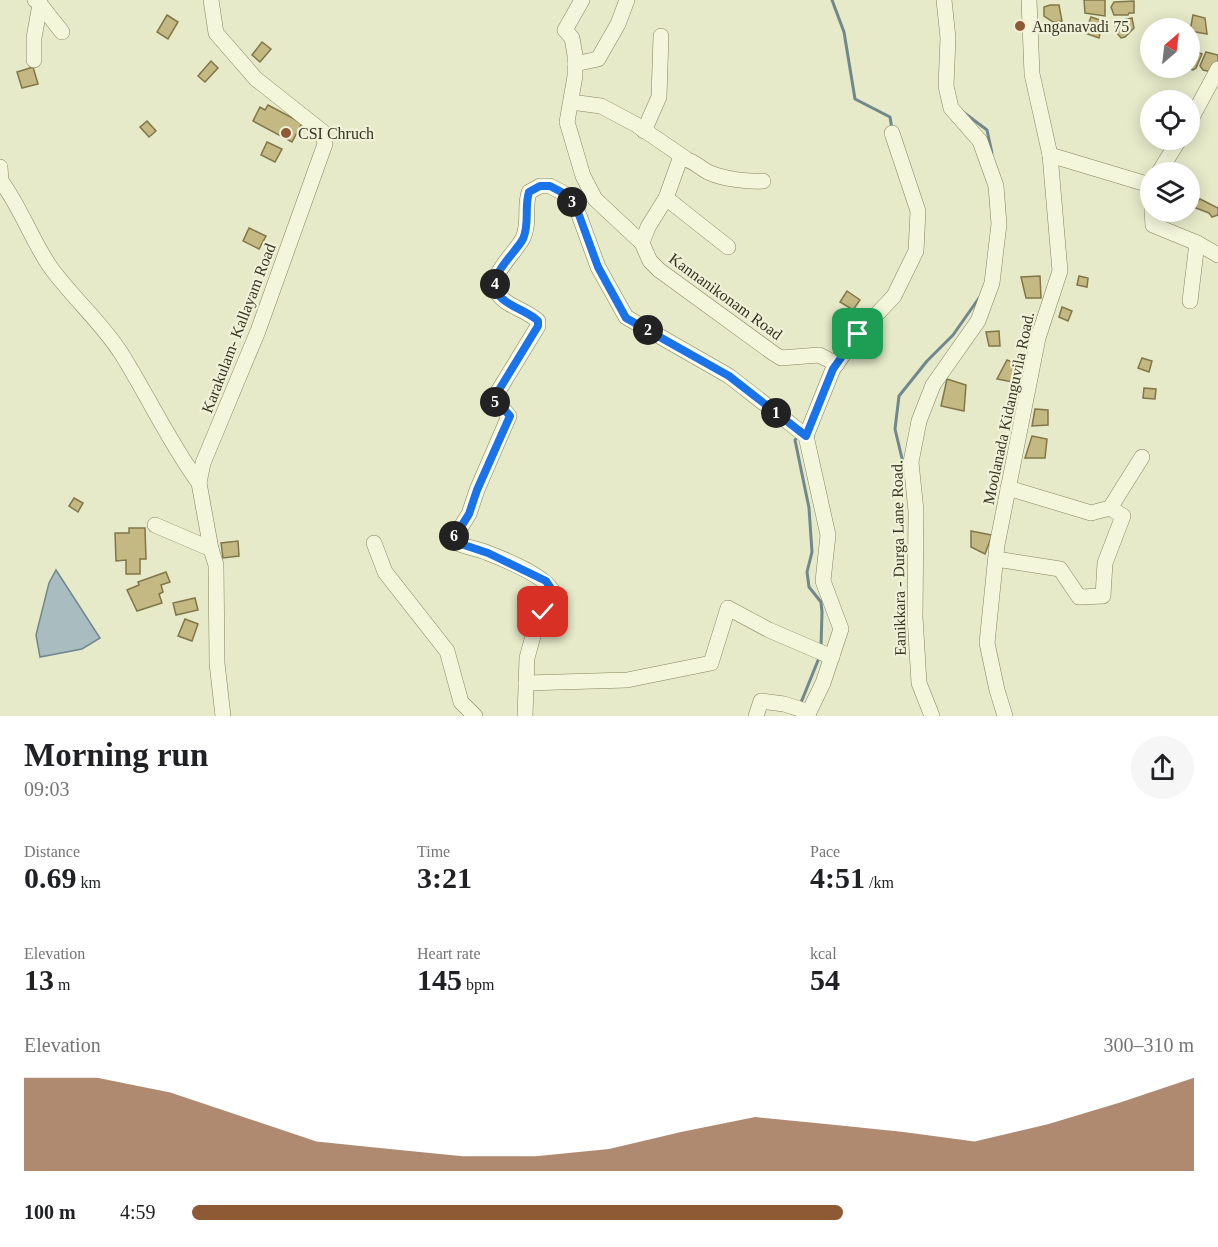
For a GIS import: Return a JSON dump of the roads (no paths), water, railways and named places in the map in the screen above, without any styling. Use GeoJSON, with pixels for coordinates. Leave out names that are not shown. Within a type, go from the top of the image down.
{"type":"FeatureCollection","features":[{"type":"Feature","properties":{"kind":"street","name":"Karakulam- Kallayam Road"},"geometry":{"type":"LineString","coordinates":[[211,0],[216,33],[256,79],[323,132],[325,144],[258,331],[203,463],[199,483],[216,565],[217,663],[223,716]]}},
{"type":"Feature","properties":{"kind":"street","name":"Kannanikonam Road"},"geometry":{"type":"LineString","coordinates":[[582,0],[565,30],[574,44],[575,64],[567,122],[595,200],[642,243],[650,261],[659,270],[772,353],[782,358],[819,355],[835,362]]}},
{"type":"Feature","properties":{"kind":"street"},"geometry":{"type":"LineString","coordinates":[[575,64],[598,59],[618,24],[627,0]]}},
{"type":"Feature","properties":{"kind":"street","name":"Eanikkara - Durga Lane Road."},"geometry":{"type":"LineString","coordinates":[[932,716],[919,683],[915,617],[916,511],[911,462],[919,421],[933,385],[978,321],[992,283],[999,224],[996,186],[981,141],[951,108],[946,86],[948,38],[944,0]]}},
{"type":"Feature","properties":{"kind":"street","name":"Moolanada Kidanguvila Road."},"geometry":{"type":"LineString","coordinates":[[1005,716],[996,690],[987,643],[996,558],[1038,338],[1060,271],[1050,155],[1032,74],[1029,0]]}},
{"type":"Feature","properties":{"kind":"street"},"geometry":{"type":"LineString","coordinates":[[37,2],[62,32]]}},
{"type":"Feature","properties":{"kind":"street"},"geometry":{"type":"LineString","coordinates":[[34,60],[37,2]]}},
{"type":"Feature","properties":{"kind":"street"},"geometry":{"type":"LineString","coordinates":[[645,131],[659,97],[662,36]]}},
{"type":"Feature","properties":{"kind":"street"},"geometry":{"type":"LineString","coordinates":[[1200,102],[1218,69]]}},
{"type":"Feature","properties":{"kind":"street"},"geometry":{"type":"LineString","coordinates":[[571,102],[601,106],[709,172],[727,178],[763,181]]}},
{"type":"Feature","properties":{"kind":"street"},"geometry":{"type":"LineString","coordinates":[[802,433],[835,362],[894,296],[916,251],[918,211],[892,133]]}},
{"type":"Feature","properties":{"kind":"street"},"geometry":{"type":"LineString","coordinates":[[1050,155],[1140,182]]}},
{"type":"Feature","properties":{"kind":"street"},"geometry":{"type":"LineString","coordinates":[[642,243],[648,227],[666,198],[680,159],[685,158]]}},
{"type":"Feature","properties":{"kind":"street"},"geometry":{"type":"LineString","coordinates":[[0,167],[1,181],[49,266],[115,344],[182,460],[199,483]]}},
{"type":"Feature","properties":{"kind":"street"},"geometry":{"type":"LineString","coordinates":[[525,716],[527,658],[536,625],[552,590],[546,581],[535,575],[488,553],[452,541],[469,514],[477,490],[510,416],[494,398],[538,326],[538,321],[530,314],[502,298],[495,290],[494,280],[523,238],[528,221],[526,201],[529,192],[540,186],[550,186],[567,195],[579,215],[598,267],[626,318],[729,376],[802,433],[828,536],[823,581],[842,629],[823,683],[803,711],[784,704],[761,701],[756,716]]}},
{"type":"Feature","properties":{"kind":"street"},"geometry":{"type":"LineString","coordinates":[[666,198],[728,247]]}},
{"type":"Feature","properties":{"kind":"street"},"geometry":{"type":"LineString","coordinates":[[1153,222],[1153,225],[1197,243],[1218,255]]}},
{"type":"Feature","properties":{"kind":"street"},"geometry":{"type":"LineString","coordinates":[[1190,301],[1197,243]]}},
{"type":"Feature","properties":{"kind":"street"},"geometry":{"type":"LineString","coordinates":[[1008,488],[1091,513],[1110,508],[1142,457]]}},
{"type":"Feature","properties":{"kind":"street"},"geometry":{"type":"LineString","coordinates":[[996,558],[1060,569],[1079,597],[1103,596],[1105,563],[1124,516],[1110,508]]}},
{"type":"Feature","properties":{"kind":"street"},"geometry":{"type":"LineString","coordinates":[[155,525],[211,549]]}},
{"type":"Feature","properties":{"kind":"street"},"geometry":{"type":"LineString","coordinates":[[374,543],[385,572],[447,651],[461,702],[475,716]]}},
{"type":"Feature","properties":{"kind":"street"},"geometry":{"type":"LineString","coordinates":[[526,683],[627,680],[711,663],[728,608],[770,630],[832,657]]}},
{"type":"Feature","properties":{"kind":"waterway"},"geometry":{"type":"LineString","coordinates":[[832,0],[844,32],[855,99],[890,117],[892,129]]}},
{"type":"Feature","properties":{"kind":"waterway"},"geometry":{"type":"LineString","coordinates":[[963,112],[987,130],[992,153]]}},
{"type":"Feature","properties":{"kind":"waterway"},"geometry":{"type":"LineString","coordinates":[[905,471],[895,429],[899,396],[927,361],[953,335],[979,298]]}},
{"type":"Feature","properties":{"kind":"waterway"},"geometry":{"type":"LineString","coordinates":[[797,437],[795,440],[809,508],[812,552],[807,572],[809,587],[821,602],[821,646]]}},
{"type":"Feature","properties":{"kind":"waterway"},"geometry":{"type":"LineString","coordinates":[[800,705],[819,658]]}},
{"type":"Feature","properties":{"kind":"place","name":"Anganavadi 75"},"geometry":{"type":"Point","coordinates":[1020,26]}},
{"type":"Feature","properties":{"kind":"place","name":"CSI Chruch"},"geometry":{"type":"Point","coordinates":[286,133]}}]}
